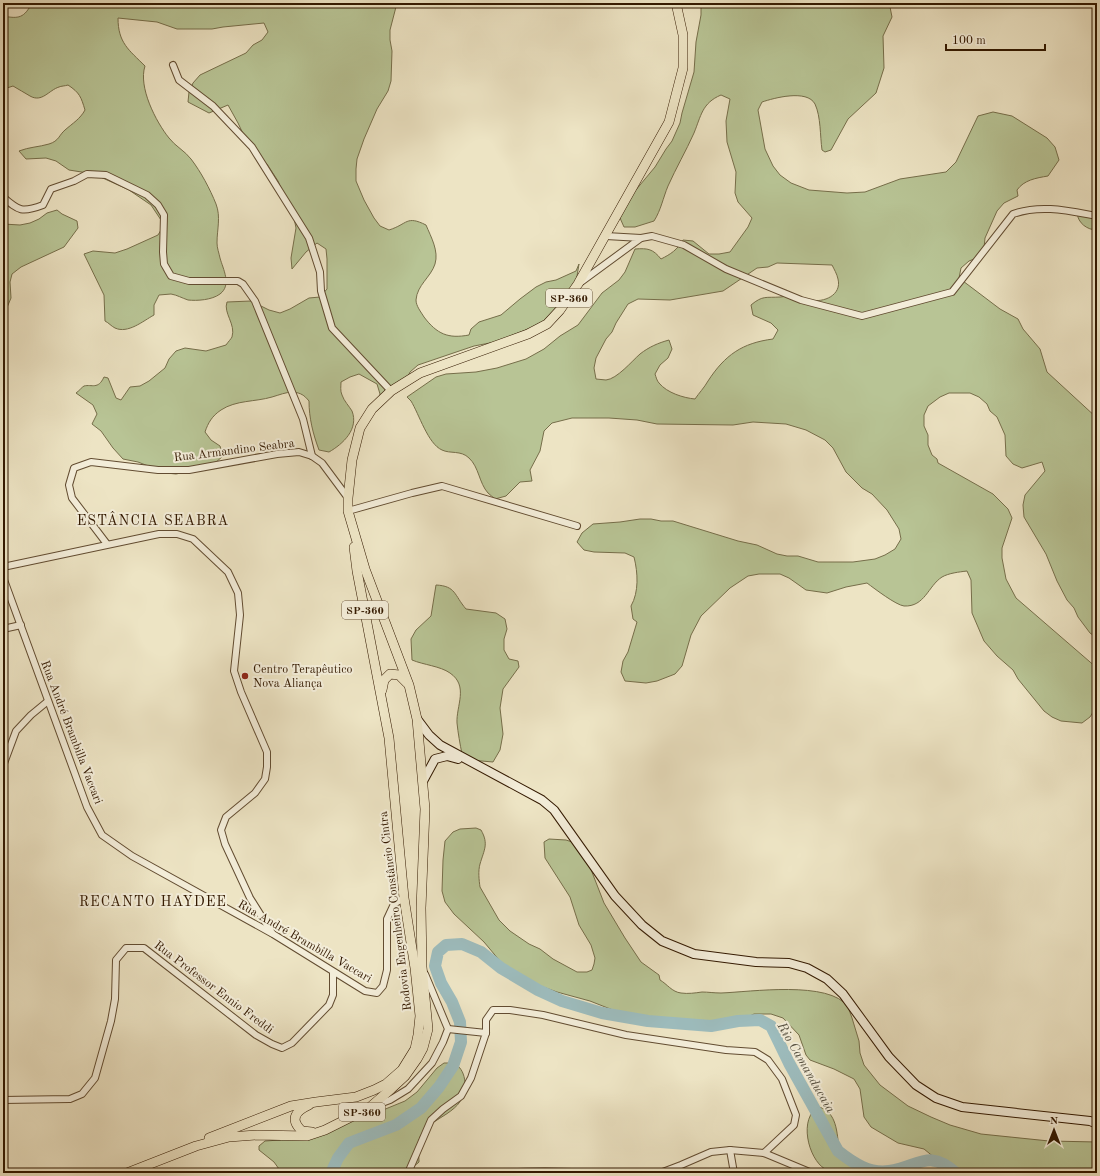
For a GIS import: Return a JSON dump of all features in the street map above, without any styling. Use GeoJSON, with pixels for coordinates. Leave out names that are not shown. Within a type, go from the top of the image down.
{"type":"FeatureCollection","features":[{"type":"Feature","properties":{"kind":"main road","name":"Rodovia Engenheiro Constâncio Cintra"},"geometry":{"type":"LineString","coordinates":[[127,1173],[196,1146],[229,1137],[257,1135],[307,1136],[326,1130],[369,1108],[405,1076],[423,1048],[428,1029],[422,967],[421,908],[425,809],[417,719],[409,685],[365,569],[348,511],[352,460],[360,428],[372,409],[391,391],[420,373],[528,334],[547,324],[556,315],[578,284],[669,122],[684,68],[682,35],[676,3]]}},
{"type":"Feature","properties":{"kind":"main road","name":"Rodovia Engenheiro Constâncio Cintra"},"geometry":{"type":"LineString","coordinates":[[196,1146],[214,1136],[292,1106],[356,1097],[386,1084],[407,1064],[415,1048],[420,1016],[415,968],[404,898],[389,738],[357,571],[352,526]]}},
{"type":"Feature","properties":{"kind":"main road"},"geometry":{"type":"LineString","coordinates":[[381,693],[384,680],[390,674],[399,675],[409,685]]}},
{"type":"Feature","properties":{"kind":"main road"},"geometry":{"type":"LineString","coordinates":[[417,719],[429,735],[440,745],[542,800],[554,810],[615,896],[642,925],[662,941],[694,954],[756,962],[789,963],[807,968],[827,979],[843,994],[888,1056],[916,1086],[936,1098],[962,1107],[1090,1121],[1097,1124]]}},
{"type":"Feature","properties":{"kind":"main road"},"geometry":{"type":"LineString","coordinates":[[423,781],[435,759],[447,756],[466,760]]}},
{"type":"Feature","properties":{"kind":"main road"},"geometry":{"type":"LineString","coordinates":[[316,1102],[297,1112],[295,1116],[296,1123],[302,1131],[310,1132],[326,1130]]}},
{"type":"Feature","properties":{"kind":"street"},"geometry":{"type":"LineString","coordinates":[[173,66],[179,80],[213,106],[252,147],[309,238],[320,272],[321,290],[332,328],[391,391]]}},
{"type":"Feature","properties":{"kind":"street"},"geometry":{"type":"LineString","coordinates":[[3,197],[17,209],[30,210],[43,205],[51,189],[74,181],[87,174],[113,177],[147,195],[158,205],[164,215],[164,264],[171,276],[189,281],[238,281],[243,284],[255,301],[303,418],[312,456]]}},
{"type":"Feature","properties":{"kind":"street"},"geometry":{"type":"LineString","coordinates":[[606,236],[641,238],[652,236],[684,245],[726,269],[801,300],[862,316],[952,292],[1013,214],[1023,210],[1048,208],[1097,216]]}},
{"type":"Feature","properties":{"kind":"street"},"geometry":{"type":"LineString","coordinates":[[578,284],[641,238]]}},
{"type":"Feature","properties":{"kind":"street","name":"Rua Armandino Seabra"},"geometry":{"type":"LineString","coordinates":[[107,544],[72,498],[68,485],[74,468],[91,462],[158,470],[189,470],[276,454],[299,452],[312,456],[322,463],[348,498]]}},
{"type":"Feature","properties":{"kind":"street"},"geometry":{"type":"LineString","coordinates":[[348,511],[442,486],[577,526]]}},
{"type":"Feature","properties":{"kind":"street"},"geometry":{"type":"LineString","coordinates":[[3,567],[159,534],[177,534],[193,539],[228,572],[238,593],[240,615],[234,671],[241,692],[267,752],[267,767],[265,779],[255,793],[226,817],[221,830],[225,844],[250,898],[273,934]]}},
{"type":"Feature","properties":{"kind":"street","name":"Rua André Brambilla Vaccari"},"geometry":{"type":"LineString","coordinates":[[3,577],[87,807],[102,835],[132,856],[273,934],[365,991],[377,993],[383,986],[387,970],[387,919],[394,904],[404,898]]}},
{"type":"Feature","properties":{"kind":"street"},"geometry":{"type":"LineString","coordinates":[[3,629],[20,625]]}},
{"type":"Feature","properties":{"kind":"street"},"geometry":{"type":"LineString","coordinates":[[3,766],[16,731],[31,715],[48,701]]}},
{"type":"Feature","properties":{"kind":"street","name":"Rua Professor Ennio Freddi"},"geometry":{"type":"LineString","coordinates":[[3,1100],[70,1099],[82,1094],[95,1078],[111,1022],[115,999],[116,960],[126,948],[144,948],[256,1035],[282,1048],[292,1043],[328,1005],[333,995],[334,972]]}},
{"type":"Feature","properties":{"kind":"street"},"geometry":{"type":"LineString","coordinates":[[369,1108],[390,1100],[408,1089],[432,1063],[448,1029],[422,967]]}},
{"type":"Feature","properties":{"kind":"street"},"geometry":{"type":"LineString","coordinates":[[410,1173],[431,1120],[461,1096],[471,1078],[486,1032],[486,1020],[493,1010],[510,1010],[544,1015],[626,1035],[726,1050],[755,1052],[768,1060],[782,1079],[796,1115],[794,1125],[764,1153]]}},
{"type":"Feature","properties":{"kind":"street"},"geometry":{"type":"LineString","coordinates":[[448,1029],[486,1032]]}},
{"type":"Feature","properties":{"kind":"street"},"geometry":{"type":"LineString","coordinates":[[730,1150],[734,1173]]}},
{"type":"Feature","properties":{"kind":"street"},"geometry":{"type":"LineString","coordinates":[[660,1173],[711,1152],[730,1150],[764,1153],[812,1173]]}},
{"type":"Feature","properties":{"kind":"street"},"geometry":{"type":"LineString","coordinates":[[491,1173],[599,1173]]}},
{"type":"Feature","properties":{"kind":"green space"},"geometry":{"type":"Polygon","coordinates":[[[32,3],[397,3],[390,30],[392,51],[391,81],[388,91],[377,109],[357,159],[356,181],[364,200],[380,226],[389,230],[411,221],[426,225],[434,244],[436,259],[433,269],[421,285],[417,295],[416,302],[420,311],[434,328],[444,334],[449,336],[469,335],[471,329],[479,322],[501,315],[536,287],[576,271],[579,264],[576,282],[570,292],[541,324],[495,342],[474,346],[418,365],[410,372],[406,381],[379,402],[380,394],[377,384],[359,374],[341,382],[341,393],[352,411],[354,418],[353,424],[344,440],[329,452],[319,450],[312,426],[309,401],[306,397],[293,392],[266,399],[233,404],[215,415],[205,432],[211,440],[220,446],[223,456],[215,463],[176,474],[166,473],[138,462],[123,459],[101,431],[92,424],[97,414],[93,405],[76,393],[84,386],[95,386],[99,384],[104,377],[108,378],[116,398],[121,400],[130,387],[140,386],[149,381],[165,368],[169,359],[176,351],[185,348],[206,351],[226,345],[232,337],[233,332],[226,306],[227,302],[251,301],[269,310],[280,313],[309,298],[320,297],[327,289],[326,249],[317,243],[306,252],[292,269],[291,258],[296,228],[294,218],[278,181],[267,164],[259,158],[247,142],[228,105],[209,113],[188,102],[189,92],[193,83],[200,75],[246,53],[253,45],[262,40],[268,32],[264,23],[212,29],[177,29],[157,22],[118,18],[122,40],[129,50],[145,66],[143,74],[144,84],[146,94],[154,114],[169,138],[189,156],[195,164],[216,204],[219,218],[217,247],[226,277],[226,282],[224,290],[220,294],[209,299],[188,300],[171,294],[159,295],[154,305],[154,315],[130,328],[120,329],[105,321],[104,295],[84,254],[93,251],[115,253],[127,249],[158,235],[161,230],[161,220],[151,205],[129,190],[94,174],[69,170],[56,161],[46,158],[26,159],[19,151],[49,144],[55,141],[79,118],[85,110],[80,96],[68,85],[55,89],[38,98],[34,98],[13,86],[4,89],[6,100],[3,110],[3,16],[20,16],[26,12],[32,3]]]}},
{"type":"Feature","properties":{"kind":"green space"},"geometry":{"type":"Polygon","coordinates":[[[701,3],[888,3],[892,17],[883,36],[884,68],[876,93],[848,119],[831,150],[825,152],[822,150],[817,109],[811,99],[798,96],[782,97],[762,102],[758,110],[765,149],[773,166],[780,175],[791,183],[809,190],[847,193],[865,192],[900,179],[946,172],[956,162],[978,116],[993,112],[1012,116],[1047,138],[1055,147],[1059,160],[1048,176],[1023,184],[1017,190],[1018,196],[1004,203],[997,211],[985,238],[984,248],[979,257],[969,261],[961,268],[959,278],[1000,309],[1018,319],[1023,329],[1040,349],[1047,372],[1097,418],[1097,638],[1090,633],[1067,600],[1057,581],[1046,554],[1024,517],[1023,505],[1025,495],[1045,471],[1042,462],[1022,468],[1013,464],[1006,456],[1005,435],[997,417],[990,411],[987,404],[979,397],[970,393],[949,393],[940,397],[928,406],[924,415],[924,426],[928,435],[928,445],[932,455],[937,459],[938,463],[993,494],[1008,509],[1012,518],[1002,548],[1002,558],[1006,579],[1016,598],[1097,668],[1097,706],[1090,717],[1082,723],[1061,721],[1044,711],[1018,679],[1013,670],[997,656],[984,641],[972,613],[971,580],[967,571],[942,577],[933,585],[922,600],[911,605],[904,606],[891,600],[867,583],[846,587],[827,593],[806,590],[789,578],[780,574],[759,574],[748,576],[730,588],[701,616],[691,635],[682,666],[675,674],[657,681],[646,683],[625,681],[621,672],[623,661],[628,652],[637,622],[633,619],[631,606],[637,589],[637,576],[634,557],[625,553],[594,552],[584,550],[577,542],[582,533],[593,524],[640,519],[673,521],[738,541],[757,545],[777,554],[798,556],[818,562],[853,562],[875,559],[885,555],[895,549],[901,539],[899,529],[887,510],[872,494],[862,488],[846,472],[833,448],[825,440],[806,430],[786,424],[753,422],[733,425],[657,424],[637,420],[609,418],[572,418],[552,423],[544,431],[540,451],[530,470],[532,481],[520,482],[506,496],[495,499],[485,489],[475,466],[469,458],[463,454],[442,450],[432,442],[411,401],[407,397],[436,377],[446,374],[476,372],[497,368],[526,359],[544,349],[560,336],[578,325],[602,293],[619,280],[625,272],[635,249],[650,250],[661,259],[674,251],[683,240],[693,241],[709,254],[730,252],[748,227],[752,218],[738,202],[735,193],[736,172],[727,142],[726,121],[730,99],[721,95],[710,102],[703,111],[691,140],[668,186],[654,221],[635,227],[624,227],[620,218],[623,207],[655,167],[672,141],[680,123],[694,72],[696,42],[701,15],[701,3]],[[777,263],[768,267],[757,268],[723,291],[670,300],[638,299],[628,304],[596,358],[594,368],[596,379],[610,379],[643,352],[661,342],[669,340],[672,349],[668,358],[660,365],[655,374],[657,380],[666,390],[681,396],[695,399],[714,372],[728,357],[743,347],[773,339],[778,330],[771,323],[753,315],[751,305],[765,298],[790,295],[815,301],[831,297],[839,285],[837,275],[832,265],[777,263]]]}},
{"type":"Feature","properties":{"kind":"green space"},"geometry":{"type":"Polygon","coordinates":[[[57,210],[77,221],[78,228],[64,247],[21,267],[12,274],[10,282],[11,298],[3,317],[3,224],[20,225],[30,223],[47,213],[57,210]]]}},
{"type":"Feature","properties":{"kind":"green space"},"geometry":{"type":"Polygon","coordinates":[[[1097,212],[1097,230],[1090,229],[1081,223],[1077,213],[1085,216],[1097,212]]]}},
{"type":"Feature","properties":{"kind":"green space"},"geometry":{"type":"Polygon","coordinates":[[[436,585],[451,589],[466,609],[496,613],[505,619],[507,629],[504,639],[504,650],[509,659],[518,661],[519,667],[503,689],[500,708],[503,734],[500,750],[493,762],[470,760],[462,754],[457,723],[460,690],[456,678],[442,669],[412,660],[411,639],[416,630],[431,616],[436,585]]]}},
{"type":"Feature","properties":{"kind":"green space"},"geometry":{"type":"Polygon","coordinates":[[[476,828],[481,830],[485,839],[484,851],[479,870],[480,887],[499,920],[510,931],[529,944],[540,949],[553,959],[577,972],[587,972],[592,970],[595,958],[591,945],[579,925],[570,897],[545,858],[544,842],[549,839],[566,840],[572,842],[590,867],[604,903],[641,962],[659,975],[660,980],[672,990],[686,993],[721,993],[769,990],[808,990],[825,993],[839,999],[848,1007],[859,1041],[860,1053],[864,1065],[880,1085],[908,1106],[950,1125],[981,1134],[1049,1141],[1097,1142],[1097,1173],[958,1173],[924,1149],[898,1143],[871,1127],[864,1117],[860,1089],[854,1079],[834,1069],[810,1060],[806,1055],[799,1035],[783,1018],[771,1014],[754,1014],[733,1024],[673,1025],[637,1015],[618,1012],[590,1001],[557,992],[529,982],[505,967],[484,942],[454,914],[445,902],[442,891],[445,841],[453,832],[460,829],[476,828]]]}},
{"type":"Feature","properties":{"kind":"green space"},"geometry":{"type":"Polygon","coordinates":[[[444,1063],[455,1063],[461,1070],[465,1082],[464,1093],[454,1108],[432,1124],[420,1137],[418,1146],[419,1162],[400,1173],[276,1173],[279,1169],[274,1162],[259,1150],[259,1146],[265,1141],[280,1140],[295,1134],[321,1133],[361,1114],[383,1110],[405,1101],[417,1092],[437,1068],[444,1063]]]}},
{"type":"Feature","properties":{"kind":"green space"},"geometry":{"type":"Polygon","coordinates":[[[819,1107],[829,1113],[833,1118],[837,1130],[839,1149],[875,1173],[835,1173],[825,1169],[819,1164],[810,1148],[807,1128],[813,1112],[819,1107]]]}},
{"type":"Feature","properties":{"kind":"waterway","name":"Rio Camanducaia"},"geometry":{"type":"LineString","coordinates":[[331,1173],[338,1158],[349,1143],[396,1125],[421,1108],[439,1087],[453,1066],[461,1042],[460,1022],[452,1002],[441,983],[435,966],[438,952],[446,945],[462,944],[481,952],[501,968],[538,990],[562,1001],[602,1013],[648,1021],[711,1026],[738,1021],[760,1020],[771,1026],[789,1063],[838,1151],[862,1167],[875,1171],[889,1171],[930,1160],[938,1162],[956,1173]]}},
{"type":"Feature","properties":{"kind":"place","name":"Centro Terapêutico Nova Aliança"},"geometry":{"type":"Point","coordinates":[245,676]}},
{"type":"Feature","properties":{"kind":"district","name":"ESTÂNCIA SEABRA"},"geometry":{"type":"Point","coordinates":[153,520]}},
{"type":"Feature","properties":{"kind":"district","name":"RECANTO HAYDEE"},"geometry":{"type":"Point","coordinates":[153,901]}}]}
